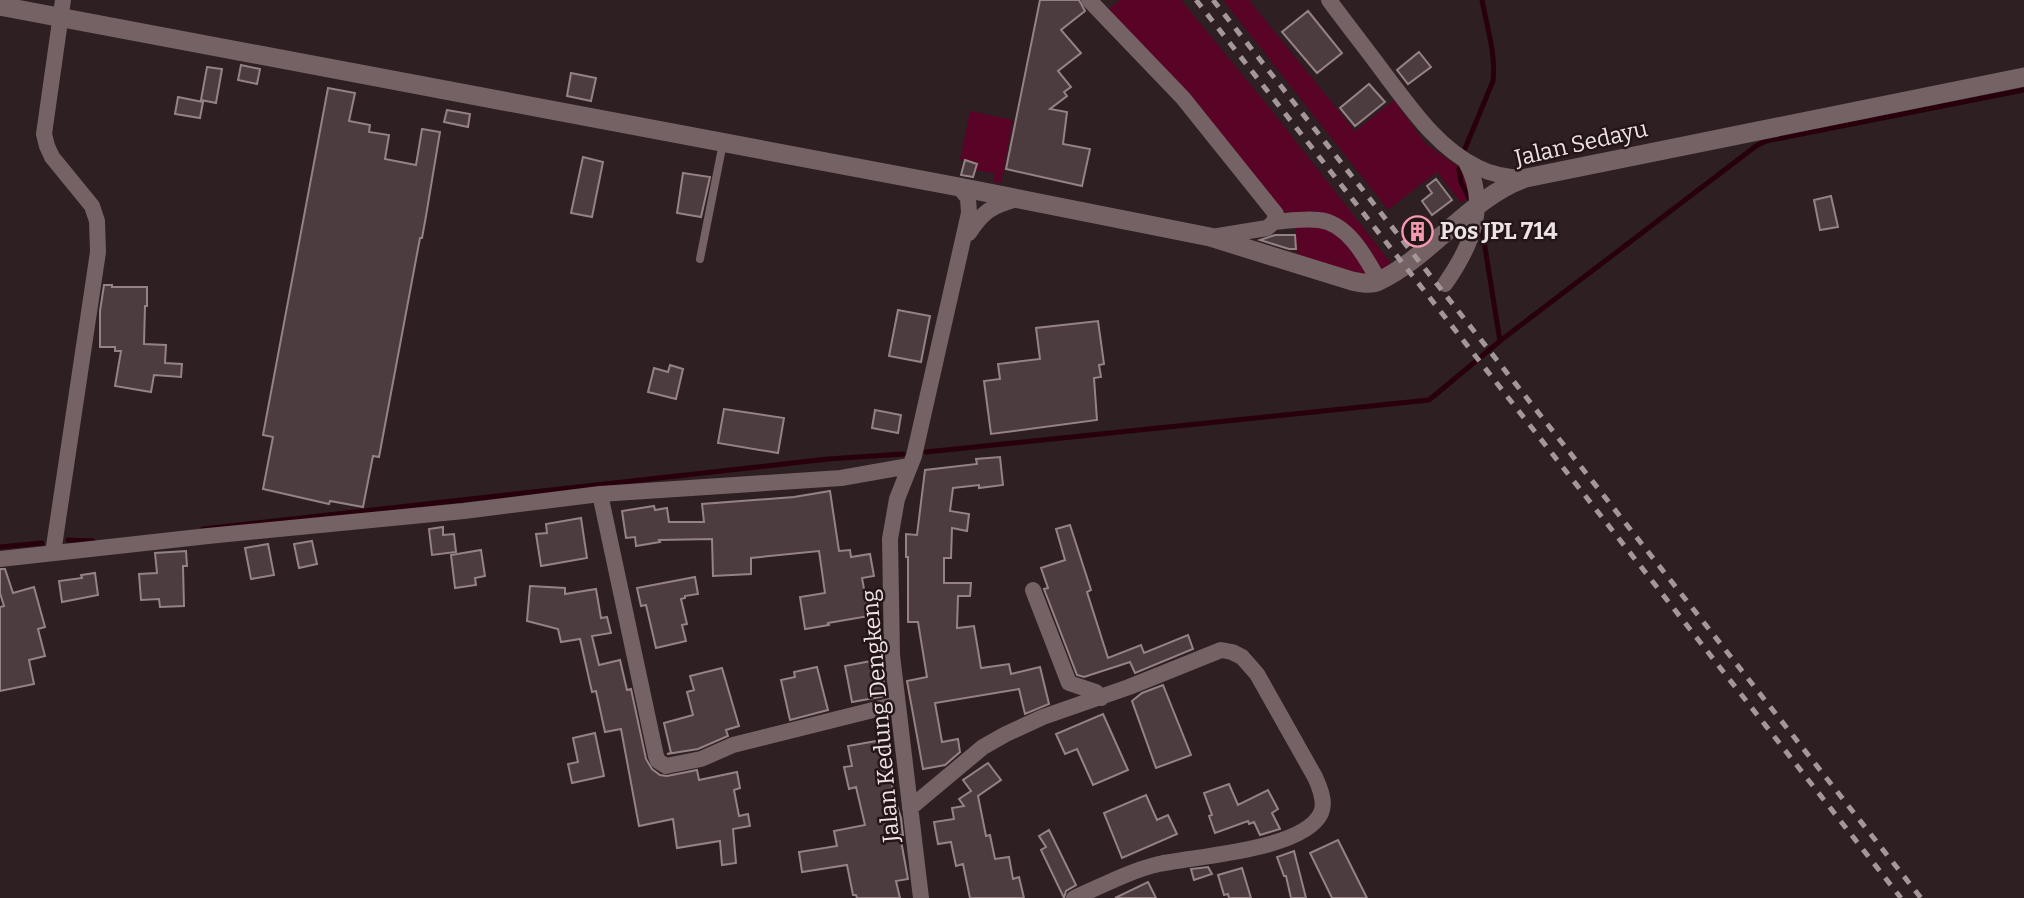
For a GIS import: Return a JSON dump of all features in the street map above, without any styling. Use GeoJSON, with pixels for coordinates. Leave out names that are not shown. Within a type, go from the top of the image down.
{"type":"FeatureCollection","features":[{"type":"Feature","properties":{"kind":"street"},"geometry":{"type":"LineString","coordinates":[[1089,0],[1183,98],[1276,214],[1274,222],[1268,228],[1210,237]]}},
{"type":"Feature","properties":{"kind":"street"},"geometry":{"type":"LineString","coordinates":[[1329,0],[1430,131],[1443,144],[1466,162],[1492,174],[1526,178]]}},
{"type":"Feature","properties":{"kind":"street"},"geometry":{"type":"LineString","coordinates":[[0,6],[62,9],[723,143],[1210,237],[1359,283],[1379,281],[1360,250],[1332,223],[1310,219],[1274,222]]}},
{"type":"Feature","properties":{"kind":"street"},"geometry":{"type":"LineString","coordinates":[[53,553],[98,244],[97,221],[92,205],[52,157],[44,134],[62,9]]}},
{"type":"Feature","properties":{"kind":"street","name":"Jalan Sedayu"},"geometry":{"type":"LineString","coordinates":[[1379,281],[1502,189],[1526,178],[2024,77]]}},
{"type":"Feature","properties":{"kind":"street"},"geometry":{"type":"LineString","coordinates":[[1446,284],[1467,246],[1477,217],[1476,184],[1466,162]]}},
{"type":"Feature","properties":{"kind":"street","name":"Jalan Kedung Dengkeng"},"geometry":{"type":"LineString","coordinates":[[921,898],[897,704],[892,643],[890,539],[897,499],[914,456],[963,244],[969,204],[968,198],[959,187]]}},
{"type":"Feature","properties":{"kind":"street"},"geometry":{"type":"LineString","coordinates":[[963,244],[978,218],[986,211],[993,206],[1017,199]]}},
{"type":"Feature","properties":{"kind":"street"},"geometry":{"type":"LineString","coordinates":[[0,559],[464,512],[600,495],[841,478],[909,466]]}},
{"type":"Feature","properties":{"kind":"street"},"geometry":{"type":"LineString","coordinates":[[600,495],[656,756],[662,765],[701,759],[733,745],[897,704]]}},
{"type":"Feature","properties":{"kind":"street"},"geometry":{"type":"LineString","coordinates":[[1034,590],[1069,683],[1096,692],[1101,698]]}},
{"type":"Feature","properties":{"kind":"street"},"geometry":{"type":"LineString","coordinates":[[911,808],[983,747],[1043,717],[1101,698],[1221,650],[1242,657],[1257,674],[1281,714],[1322,791],[1322,812],[1312,825],[1284,841],[1158,864],[1074,898]]}},
{"type":"Feature","properties":{"kind":"lane"},"geometry":{"type":"LineString","coordinates":[[699,259],[723,143]]}},
{"type":"Feature","properties":{"kind":"shaded area"},"geometry":{"type":"Polygon","coordinates":[[[1120,0],[1181,0],[1391,263],[1382,269],[1354,233],[1328,214],[1279,211],[1105,12],[1120,0]]]}},
{"type":"Feature","properties":{"kind":"shaded area"},"geometry":{"type":"Polygon","coordinates":[[[1223,0],[1249,0],[1355,131],[1394,100],[1426,144],[1463,170],[1471,196],[1461,203],[1437,172],[1388,210],[1223,0]]]}},
{"type":"Feature","properties":{"kind":"shaded area"},"geometry":{"type":"Polygon","coordinates":[[[970,111],[1013,120],[1001,183],[993,182],[995,174],[975,170],[977,163],[960,160],[970,111]]]}},
{"type":"Feature","properties":{"kind":"shaded area"},"geometry":{"type":"Polygon","coordinates":[[[1295,226],[1322,229],[1340,237],[1369,273],[1362,276],[1297,257],[1295,226]]]}},
{"type":"Feature","properties":{"kind":"building"},"geometry":{"type":"Polygon","coordinates":[[[1040,0],[1079,0],[1085,11],[1061,30],[1081,53],[1058,71],[1071,87],[1064,92],[1067,96],[1050,109],[1067,112],[1063,144],[1090,149],[1082,186],[1006,169],[1040,0]]]}},
{"type":"Feature","properties":{"kind":"building"},"geometry":{"type":"Polygon","coordinates":[[[1308,11],[1342,53],[1317,73],[1282,32],[1308,11]]]}},
{"type":"Feature","properties":{"kind":"building"},"geometry":{"type":"Polygon","coordinates":[[[1419,52],[1431,67],[1408,84],[1397,70],[1419,52]]]}},
{"type":"Feature","properties":{"kind":"building"},"geometry":{"type":"Polygon","coordinates":[[[241,65],[260,69],[257,84],[238,80],[241,65]]]}},
{"type":"Feature","properties":{"kind":"building"},"geometry":{"type":"Polygon","coordinates":[[[207,67],[222,69],[216,103],[201,100],[207,67]]]}},
{"type":"Feature","properties":{"kind":"building"},"geometry":{"type":"Polygon","coordinates":[[[571,73],[596,78],[591,101],[567,96],[571,73]]]}},
{"type":"Feature","properties":{"kind":"building"},"geometry":{"type":"Polygon","coordinates":[[[1369,84],[1385,102],[1355,126],[1340,108],[1369,84]]]}},
{"type":"Feature","properties":{"kind":"building"},"geometry":{"type":"Polygon","coordinates":[[[328,88],[355,93],[349,121],[370,125],[369,132],[389,135],[385,159],[416,165],[422,129],[440,132],[379,457],[373,456],[363,507],[330,501],[329,504],[263,489],[273,437],[263,435],[328,88]]]}},
{"type":"Feature","properties":{"kind":"building"},"geometry":{"type":"Polygon","coordinates":[[[178,97],[203,102],[200,118],[175,114],[178,97]]]}},
{"type":"Feature","properties":{"kind":"building"},"geometry":{"type":"Polygon","coordinates":[[[447,110],[470,114],[468,127],[444,122],[447,110]]]}},
{"type":"Feature","properties":{"kind":"building"},"geometry":{"type":"Polygon","coordinates":[[[583,157],[603,162],[592,217],[571,213],[583,157]]]}},
{"type":"Feature","properties":{"kind":"building"},"geometry":{"type":"Polygon","coordinates":[[[965,160],[977,164],[973,177],[961,175],[965,160]]]}},
{"type":"Feature","properties":{"kind":"building"},"geometry":{"type":"Polygon","coordinates":[[[683,173],[710,177],[701,217],[677,213],[683,173]]]}},
{"type":"Feature","properties":{"kind":"building"},"geometry":{"type":"Polygon","coordinates":[[[1436,179],[1452,200],[1432,215],[1422,201],[1432,193],[1427,186],[1436,179]]]}},
{"type":"Feature","properties":{"kind":"building"},"geometry":{"type":"Polygon","coordinates":[[[1831,196],[1838,227],[1820,230],[1814,200],[1831,196]]]}},
{"type":"Feature","properties":{"kind":"building"},"geometry":{"type":"Polygon","coordinates":[[[1275,235],[1295,235],[1296,249],[1260,240],[1275,235]]]}},
{"type":"Feature","properties":{"kind":"building"},"geometry":{"type":"Polygon","coordinates":[[[104,285],[147,287],[144,344],[166,345],[165,363],[182,364],[181,377],[154,375],[151,392],[115,386],[121,351],[115,351],[115,347],[100,347],[100,311],[104,285]]]}},
{"type":"Feature","properties":{"kind":"building"},"geometry":{"type":"Polygon","coordinates":[[[898,310],[930,316],[921,362],[889,356],[898,310]]]}},
{"type":"Feature","properties":{"kind":"building"},"geometry":{"type":"Polygon","coordinates":[[[1098,321],[1104,364],[1099,365],[1101,377],[1094,378],[1097,420],[991,434],[984,381],[1000,379],[998,364],[1040,359],[1036,328],[1098,321]]]}},
{"type":"Feature","properties":{"kind":"building"},"geometry":{"type":"Polygon","coordinates":[[[670,365],[683,369],[676,399],[648,392],[654,368],[668,372],[670,365]]]}},
{"type":"Feature","properties":{"kind":"building"},"geometry":{"type":"Polygon","coordinates":[[[724,409],[784,418],[778,453],[718,443],[724,409]]]}},
{"type":"Feature","properties":{"kind":"building"},"geometry":{"type":"Polygon","coordinates":[[[875,410],[901,415],[898,433],[872,428],[875,410]]]}},
{"type":"Feature","properties":{"kind":"building"},"geometry":{"type":"Polygon","coordinates":[[[1000,457],[1003,485],[953,488],[950,511],[969,514],[967,531],[952,528],[951,558],[944,558],[944,583],[971,583],[970,596],[958,596],[957,628],[974,626],[981,668],[1009,664],[1011,674],[1040,667],[1049,704],[1025,714],[1019,689],[935,703],[942,742],[958,739],[960,752],[945,765],[923,769],[907,681],[927,677],[918,622],[908,622],[906,534],[917,535],[925,470],[977,464],[976,459],[1000,457]]]}},
{"type":"Feature","properties":{"kind":"building"},"geometry":{"type":"Polygon","coordinates":[[[830,491],[839,551],[850,550],[851,557],[870,554],[874,576],[862,578],[869,616],[805,629],[800,597],[825,593],[819,551],[751,558],[751,574],[713,576],[712,539],[659,540],[660,542],[636,546],[635,537],[626,538],[622,511],[654,506],[655,510],[667,508],[669,522],[704,522],[702,504],[794,497],[830,491]]]}},
{"type":"Feature","properties":{"kind":"building"},"geometry":{"type":"Polygon","coordinates":[[[581,518],[587,558],[541,566],[536,534],[547,533],[546,524],[581,518]]]}},
{"type":"Feature","properties":{"kind":"building"},"geometry":{"type":"Polygon","coordinates":[[[1070,525],[1091,590],[1087,592],[1108,658],[1141,645],[1144,653],[1188,635],[1193,649],[1135,673],[1130,662],[1084,677],[1077,675],[1044,589],[1048,588],[1041,568],[1065,560],[1056,529],[1070,525]]]}},
{"type":"Feature","properties":{"kind":"building"},"geometry":{"type":"Polygon","coordinates":[[[443,527],[443,535],[454,534],[456,552],[432,555],[429,529],[443,527]]]}},
{"type":"Feature","properties":{"kind":"building"},"geometry":{"type":"Polygon","coordinates":[[[312,541],[317,564],[299,568],[294,544],[312,541]]]}},
{"type":"Feature","properties":{"kind":"building"},"geometry":{"type":"Polygon","coordinates":[[[268,544],[274,575],[251,579],[245,548],[268,544]]]}},
{"type":"Feature","properties":{"kind":"building"},"geometry":{"type":"Polygon","coordinates":[[[481,550],[485,576],[475,578],[476,585],[455,588],[451,555],[481,550]]]}},
{"type":"Feature","properties":{"kind":"building"},"geometry":{"type":"Polygon","coordinates":[[[186,551],[187,566],[183,566],[184,606],[160,607],[159,599],[141,600],[139,574],[157,573],[155,553],[186,551]]]}},
{"type":"Feature","properties":{"kind":"building"},"geometry":{"type":"Polygon","coordinates":[[[0,569],[5,569],[13,593],[34,587],[45,627],[38,629],[45,656],[29,660],[34,684],[0,691],[0,607],[4,606],[0,593],[0,569]]]}},
{"type":"Feature","properties":{"kind":"building"},"geometry":{"type":"Polygon","coordinates":[[[95,573],[98,595],[62,602],[59,581],[95,573]]]}},
{"type":"Feature","properties":{"kind":"building"},"geometry":{"type":"Polygon","coordinates":[[[695,577],[698,594],[681,599],[687,624],[682,625],[686,641],[656,648],[646,605],[641,606],[637,588],[695,577]]]}},
{"type":"Feature","properties":{"kind":"building"},"geometry":{"type":"Polygon","coordinates":[[[530,586],[565,588],[565,594],[596,589],[601,618],[607,617],[611,633],[592,636],[599,665],[620,660],[627,690],[631,689],[646,759],[652,769],[667,776],[697,770],[699,780],[737,772],[740,788],[734,790],[739,816],[748,814],[750,826],[733,829],[736,863],[722,865],[720,841],[677,848],[673,819],[639,826],[621,729],[605,732],[596,691],[592,692],[580,639],[561,642],[558,629],[527,621],[530,586]]]}},
{"type":"Feature","properties":{"kind":"building"},"geometry":{"type":"Polygon","coordinates":[[[871,661],[874,679],[883,677],[886,696],[852,702],[845,666],[871,661]]]}},
{"type":"Feature","properties":{"kind":"building"},"geometry":{"type":"Polygon","coordinates":[[[817,667],[828,710],[790,720],[781,680],[795,677],[794,672],[817,667]]]}},
{"type":"Feature","properties":{"kind":"building"},"geometry":{"type":"Polygon","coordinates":[[[722,668],[739,726],[726,730],[728,736],[698,749],[667,754],[671,753],[664,723],[693,715],[687,692],[694,690],[690,676],[722,668]]]}},
{"type":"Feature","properties":{"kind":"building"},"geometry":{"type":"Polygon","coordinates":[[[1163,685],[1191,755],[1156,768],[1132,701],[1142,693],[1163,685]]]}},
{"type":"Feature","properties":{"kind":"building"},"geometry":{"type":"Polygon","coordinates":[[[1103,714],[1128,770],[1093,785],[1077,749],[1065,754],[1056,734],[1103,714]]]}},
{"type":"Feature","properties":{"kind":"building"},"geometry":{"type":"Polygon","coordinates":[[[595,733],[604,776],[572,783],[568,764],[578,762],[573,738],[595,733]]]}},
{"type":"Feature","properties":{"kind":"building"},"geometry":{"type":"Polygon","coordinates":[[[882,740],[901,818],[903,835],[900,835],[908,879],[896,881],[900,898],[857,898],[853,895],[847,865],[802,872],[799,852],[837,846],[834,831],[865,825],[856,787],[849,789],[844,767],[852,766],[848,746],[882,740]]]}},
{"type":"Feature","properties":{"kind":"building"},"geometry":{"type":"Polygon","coordinates":[[[988,763],[1001,780],[978,796],[986,836],[990,835],[995,859],[1009,857],[1013,879],[1019,877],[1024,898],[970,898],[963,864],[956,866],[951,842],[938,844],[934,822],[954,819],[952,808],[964,806],[959,799],[971,791],[963,780],[988,763]]]}},
{"type":"Feature","properties":{"kind":"building"},"geometry":{"type":"Polygon","coordinates":[[[1229,784],[1238,805],[1268,790],[1278,809],[1272,813],[1280,829],[1260,835],[1254,822],[1249,824],[1248,821],[1215,833],[1204,793],[1229,784]]]}},
{"type":"Feature","properties":{"kind":"building"},"geometry":{"type":"Polygon","coordinates":[[[1146,795],[1157,820],[1168,815],[1177,834],[1122,858],[1104,813],[1146,795]]]}},
{"type":"Feature","properties":{"kind":"building"},"geometry":{"type":"Polygon","coordinates":[[[1049,830],[1076,885],[1066,891],[1064,898],[1041,850],[1046,847],[1039,836],[1049,830]]]}},
{"type":"Feature","properties":{"kind":"building"},"geometry":{"type":"Polygon","coordinates":[[[1338,840],[1367,898],[1332,898],[1310,853],[1338,840]]]}},
{"type":"Feature","properties":{"kind":"building"},"geometry":{"type":"Polygon","coordinates":[[[1294,851],[1306,898],[1291,898],[1286,876],[1277,857],[1294,851]]]}},
{"type":"Feature","properties":{"kind":"building"},"geometry":{"type":"Polygon","coordinates":[[[1208,867],[1212,874],[1194,880],[1191,869],[1208,867]]]}},
{"type":"Feature","properties":{"kind":"building"},"geometry":{"type":"Polygon","coordinates":[[[1242,868],[1251,898],[1229,898],[1228,894],[1224,895],[1218,875],[1242,868]]]}},
{"type":"Feature","properties":{"kind":"building"},"geometry":{"type":"Polygon","coordinates":[[[1148,882],[1156,898],[1115,898],[1148,882]]]}},
{"type":"Feature","properties":{"kind":"waterway"},"geometry":{"type":"LineString","coordinates":[[1464,151],[1493,81],[1492,51],[1482,0]]}},
{"type":"Feature","properties":{"kind":"waterway"},"geometry":{"type":"LineString","coordinates":[[926,452],[1429,400],[1500,341],[1756,146],[1766,141],[2024,90]]}},
{"type":"Feature","properties":{"kind":"waterway"},"geometry":{"type":"LineString","coordinates":[[1459,169],[1461,182],[1471,202]]}},
{"type":"Feature","properties":{"kind":"waterway"},"geometry":{"type":"LineString","coordinates":[[1481,223],[1500,341]]}},
{"type":"Feature","properties":{"kind":"waterway"},"geometry":{"type":"LineString","coordinates":[[203,529],[828,459],[903,454]]}},
{"type":"Feature","properties":{"kind":"waterway"},"geometry":{"type":"LineString","coordinates":[[68,540],[93,541]]}},
{"type":"Feature","properties":{"kind":"waterway"},"geometry":{"type":"LineString","coordinates":[[0,547],[42,543]]}},
{"type":"Feature","properties":{"kind":"railway"},"geometry":{"type":"LineString","coordinates":[[1196,0],[1901,898]]}},
{"type":"Feature","properties":{"kind":"railway"},"geometry":{"type":"LineString","coordinates":[[1213,0],[1921,898]]}},
{"type":"Feature","properties":{"kind":"place","name":"Pos JPL 714"},"geometry":{"type":"Point","coordinates":[1417,231]}}]}
